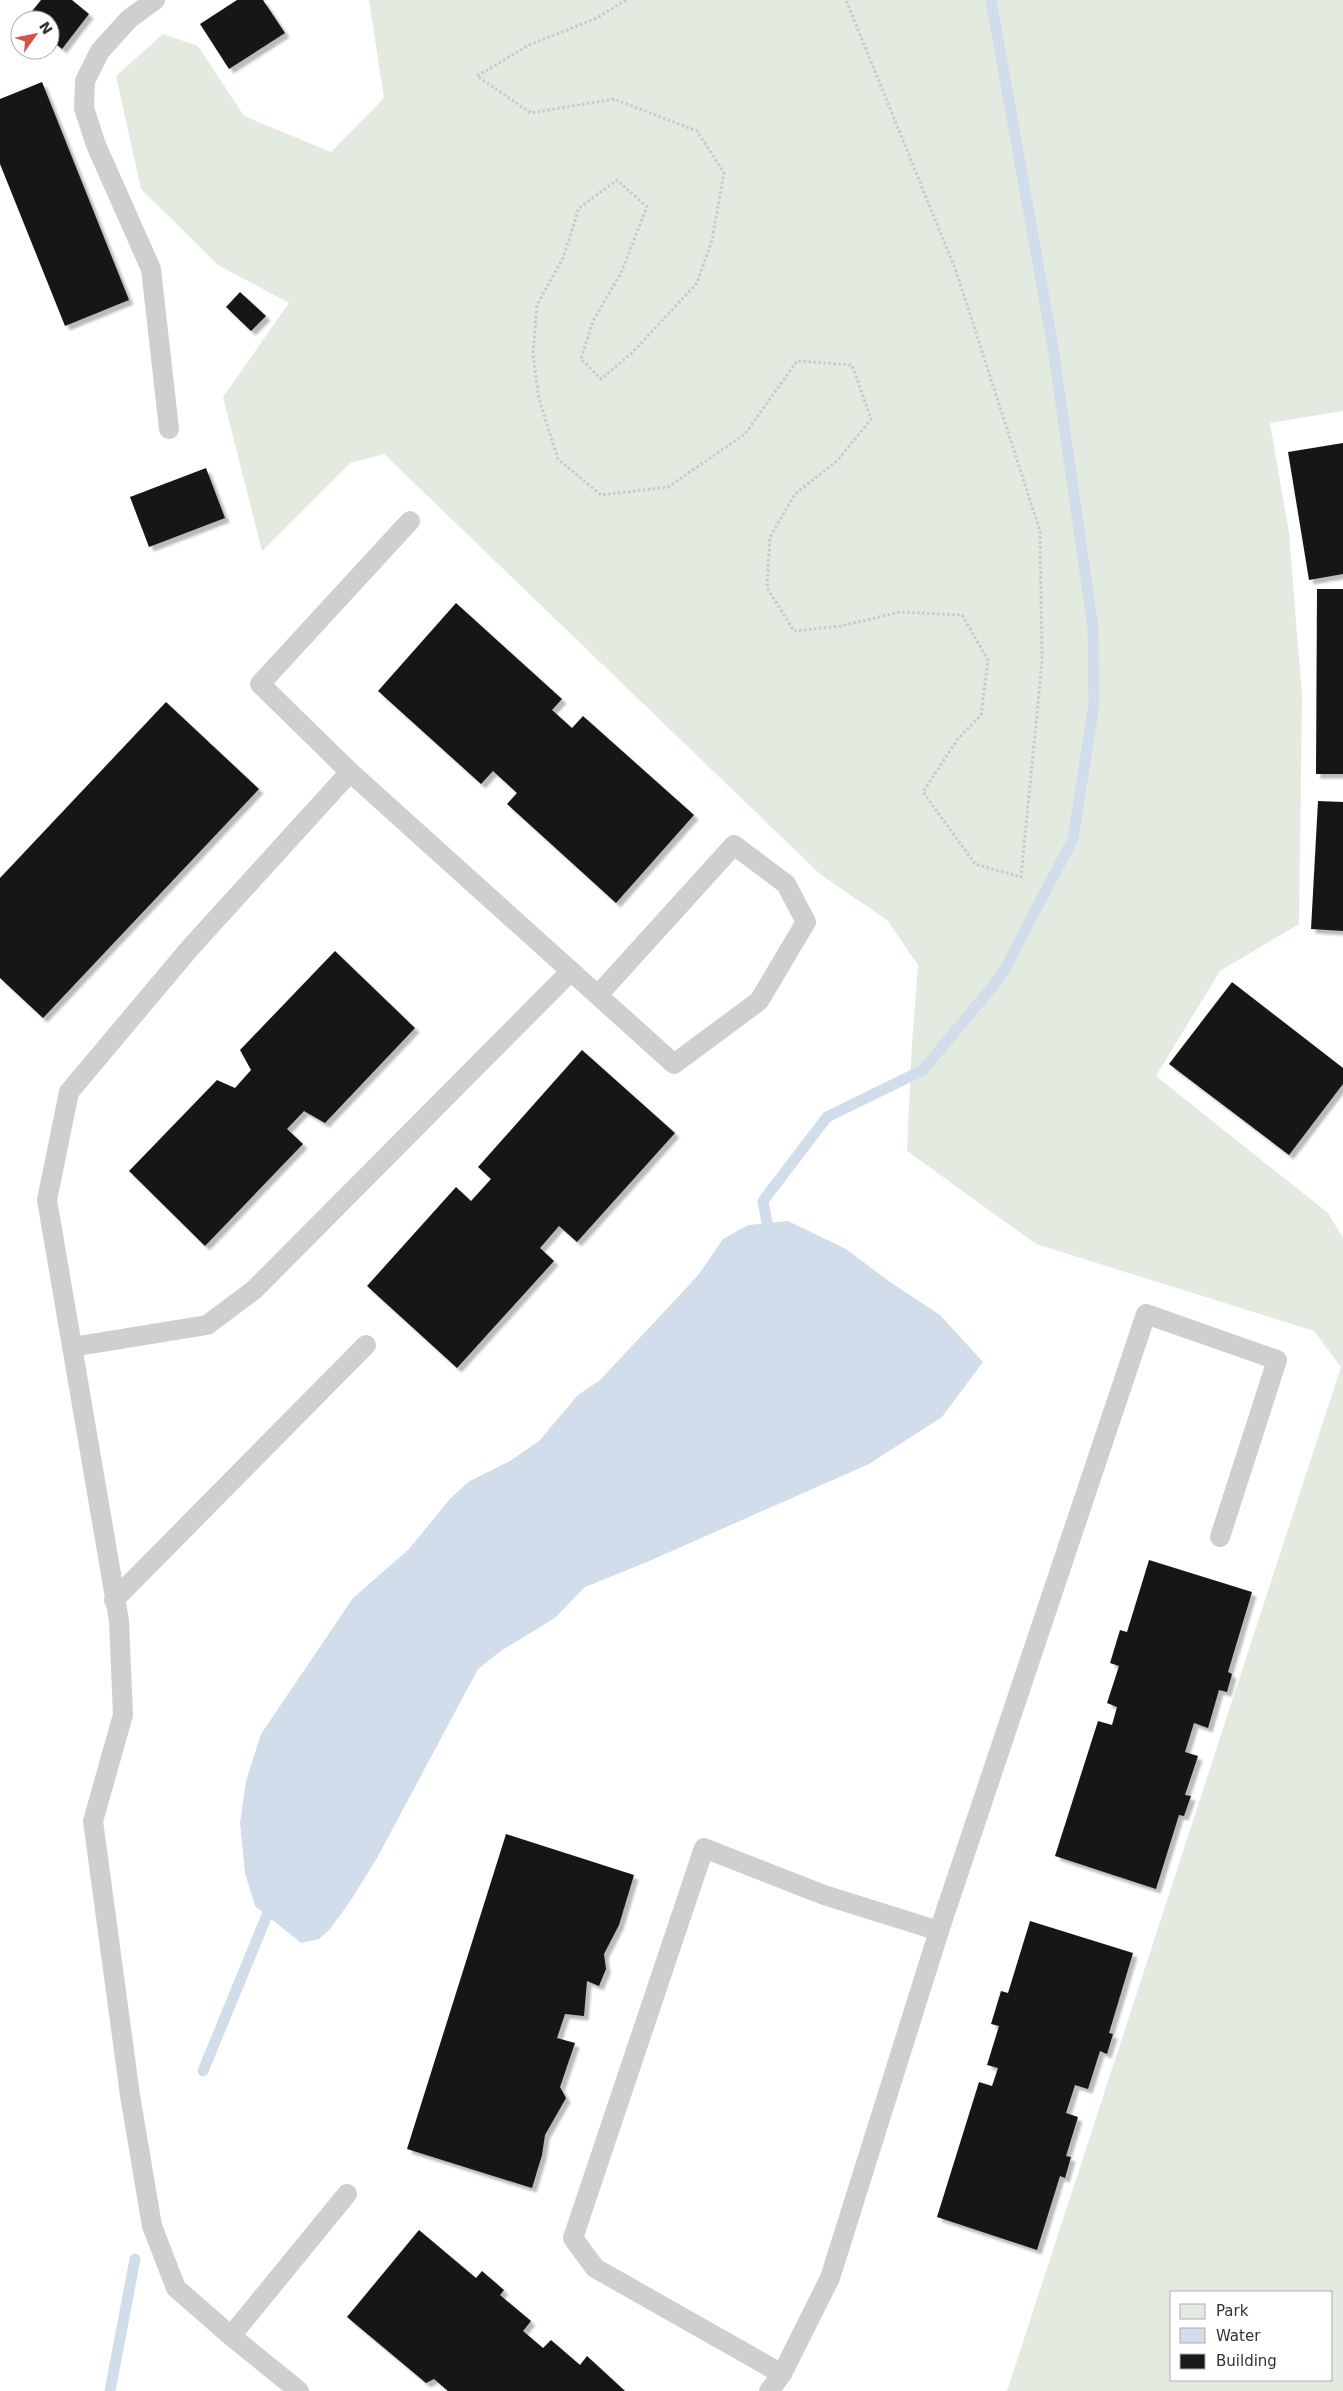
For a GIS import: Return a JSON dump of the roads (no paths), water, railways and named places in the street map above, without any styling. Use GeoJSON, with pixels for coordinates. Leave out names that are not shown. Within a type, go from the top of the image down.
{"type":"FeatureCollection","features":[{"type":"Feature","properties":{"kind":"lane"},"geometry":{"type":"LineString","coordinates":[[155,0],[128,19],[100,52],[85,81],[84,108],[96,145],[151,269],[169,429]]}},
{"type":"Feature","properties":{"kind":"lane"},"geometry":{"type":"LineString","coordinates":[[410,521],[260,684],[350,772],[674,1064],[759,1001],[806,922],[786,884],[734,845],[598,995]]}},
{"type":"Feature","properties":{"kind":"lane"},"geometry":{"type":"LineString","coordinates":[[299,2391],[176,2288],[152,2226],[130,2095],[93,1821],[123,1715],[119,1621],[47,1200],[69,1092],[190,948],[350,772]]}},
{"type":"Feature","properties":{"kind":"lane"},"geometry":{"type":"LineString","coordinates":[[72,1347],[207,1325],[254,1290],[571,971]]}},
{"type":"Feature","properties":{"kind":"lane"},"geometry":{"type":"LineString","coordinates":[[769,2391],[782,2374],[830,2278],[939,1932],[1146,1314],[1277,1360],[1220,1537]]}},
{"type":"Feature","properties":{"kind":"lane"},"geometry":{"type":"LineString","coordinates":[[114,1600],[366,1345]]}},
{"type":"Feature","properties":{"kind":"lane"},"geometry":{"type":"LineString","coordinates":[[782,2374],[595,2268],[573,2238],[704,1848],[824,1895],[939,1932]]}},
{"type":"Feature","properties":{"kind":"lane"},"geometry":{"type":"LineString","coordinates":[[231,2336],[347,2194]]}},
{"type":"Feature","properties":{"kind":"water"},"geometry":{"type":"Polygon","coordinates":[[[788,1221],[846,1249],[890,1282],[940,1315],[983,1362],[942,1417],[869,1464],[647,1562],[585,1587],[555,1618],[502,1650],[478,1669],[377,1858],[349,1903],[330,1929],[319,1939],[301,1943],[255,1906],[245,1873],[240,1823],[246,1781],[261,1734],[353,1598],[409,1549],[449,1500],[468,1482],[510,1461],[539,1441],[578,1395],[600,1380],[699,1274],[723,1239],[748,1225],[788,1221]]]}},
{"type":"Feature","properties":{"kind":"waterway"},"geometry":{"type":"LineString","coordinates":[[762,1237],[767,1223],[763,1201],[827,1117],[923,1070],[1001,976],[1073,839],[1094,704],[1093,628],[1053,348],[991,0]]}},
{"type":"Feature","properties":{"kind":"waterway"},"geometry":{"type":"LineString","coordinates":[[203,2071],[272,1903]]}},
{"type":"Feature","properties":{"kind":"waterway"},"geometry":{"type":"LineString","coordinates":[[110,2391],[135,2259]]}}]}
